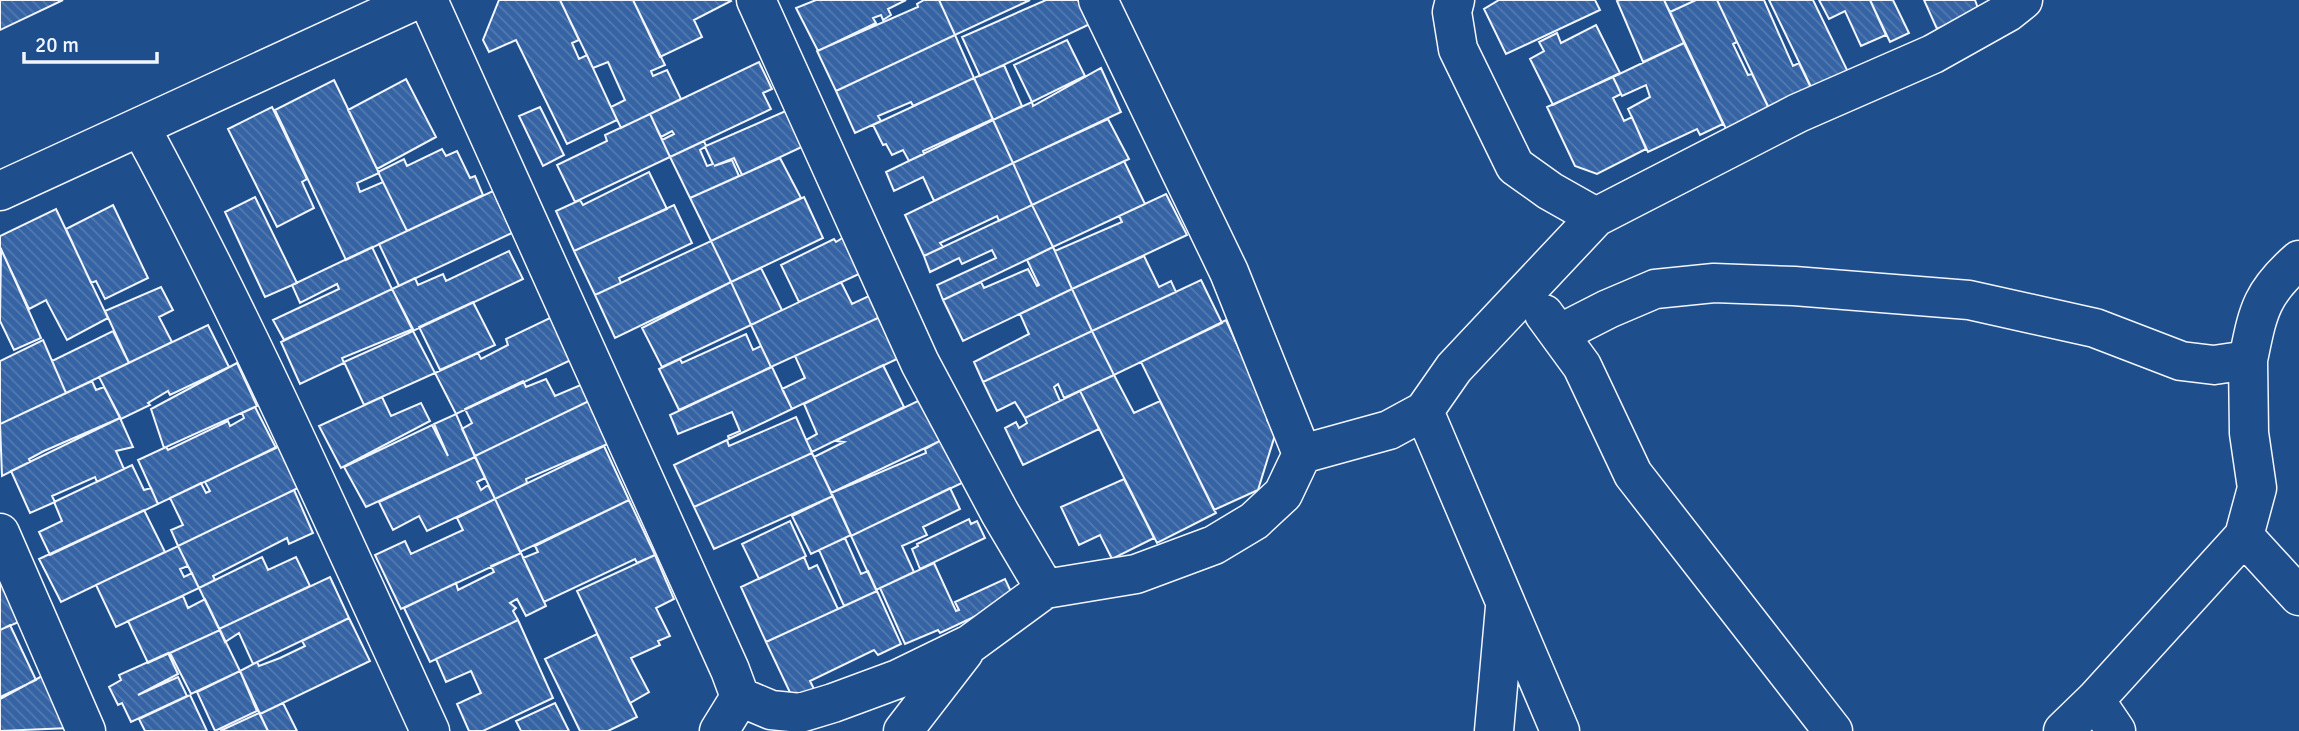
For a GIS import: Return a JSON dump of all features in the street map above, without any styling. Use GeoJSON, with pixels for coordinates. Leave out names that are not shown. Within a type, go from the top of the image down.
{"type":"FeatureCollection","features":[{"type":"Feature","properties":{"kind":"street"},"geometry":{"type":"LineString","coordinates":[[0,191],[416,0]]}},
{"type":"Feature","properties":{"kind":"street"},"geometry":{"type":"LineString","coordinates":[[428,0],[740,697],[771,710],[800,713],[898,679],[970,644],[1045,589],[1136,575],[1214,545],[1254,521],[1283,494],[1302,454],[1229,272],[1098,0]]}},
{"type":"Feature","properties":{"kind":"street"},"geometry":{"type":"LineString","coordinates":[[755,0],[920,363],[1000,513],[1045,589]]}},
{"type":"Feature","properties":{"kind":"street"},"geometry":{"type":"LineString","coordinates":[[1455,0],[1452,12],[1458,48],[1515,166],[1550,191],[1596,217]]}},
{"type":"Feature","properties":{"kind":"street"},"geometry":{"type":"LineString","coordinates":[[1302,454],[1389,430],[1424,411],[1454,368],[1596,217],[1798,113],[1933,54],[2008,12],[2023,0]]}},
{"type":"Feature","properties":{"kind":"street"},"geometry":{"type":"LineString","coordinates":[[141,128],[188,214],[250,341],[430,731]]}},
{"type":"Feature","properties":{"kind":"street"},"geometry":{"type":"LineString","coordinates":[[2063,731],[2095,700],[2244,536],[2257,488],[2249,433],[2248,360],[2260,305],[2278,278],[2299,260]]}},
{"type":"Feature","properties":{"kind":"street"},"geometry":{"type":"LineString","coordinates":[[1559,334],[1655,289],[1714,284],[1781,285],[1969,300],[2095,328],[2181,361],[2214,365],[2248,360]]}},
{"type":"Feature","properties":{"kind":"street"},"geometry":{"type":"LineString","coordinates":[[1528,292],[1582,366],[1633,474],[1833,731]]}},
{"type":"Feature","properties":{"kind":"street"},"geometry":{"type":"LineString","coordinates":[[1424,411],[1560,731]]}},
{"type":"Feature","properties":{"kind":"street"},"geometry":{"type":"LineString","coordinates":[[0,533],[86,731]]}},
{"type":"Feature","properties":{"kind":"street"},"geometry":{"type":"LineString","coordinates":[[2244,536],[2299,596]]}},
{"type":"Feature","properties":{"kind":"street"},"geometry":{"type":"LineString","coordinates":[[1494,731],[1505,601]]}},
{"type":"Feature","properties":{"kind":"street"},"geometry":{"type":"LineString","coordinates":[[903,731],[970,644]]}},
{"type":"Feature","properties":{"kind":"street"},"geometry":{"type":"LineString","coordinates":[[719,731],[740,697]]}},
{"type":"Feature","properties":{"kind":"street"},"geometry":{"type":"LineString","coordinates":[[2095,700],[2116,731]]}},
{"type":"Feature","properties":{"kind":"building"},"geometry":{"type":"Polygon","coordinates":[[[0,0],[63,0],[0,30],[0,0]]]}},
{"type":"Feature","properties":{"kind":"building"},"geometry":{"type":"Polygon","coordinates":[[[499,0],[560,0],[579,40],[572,43],[579,59],[587,55],[617,120],[567,144],[516,40],[489,52],[483,40],[499,0]]]}},
{"type":"Feature","properties":{"kind":"building"},"geometry":{"type":"Polygon","coordinates":[[[560,0],[633,0],[665,65],[651,71],[653,76],[667,70],[681,99],[621,128],[611,107],[625,100],[608,62],[593,68],[560,0]]]}},
{"type":"Feature","properties":{"kind":"building"},"geometry":{"type":"Polygon","coordinates":[[[633,0],[731,1],[694,20],[702,37],[660,57],[633,0]]]}},
{"type":"Feature","properties":{"kind":"building"},"geometry":{"type":"Polygon","coordinates":[[[816,0],[906,0],[888,9],[891,15],[883,20],[881,15],[873,18],[876,23],[818,51],[796,8],[816,0]]]}},
{"type":"Feature","properties":{"kind":"building"},"geometry":{"type":"Polygon","coordinates":[[[924,0],[939,0],[955,35],[836,91],[817,51],[918,7],[917,4],[924,0]]]}},
{"type":"Feature","properties":{"kind":"building"},"geometry":{"type":"Polygon","coordinates":[[[939,0],[1030,0],[955,35],[939,0]]]}},
{"type":"Feature","properties":{"kind":"building"},"geometry":{"type":"Polygon","coordinates":[[[1046,0],[1078,0],[1090,24],[980,76],[962,37],[1046,0]]]}},
{"type":"Feature","properties":{"kind":"building"},"geometry":{"type":"Polygon","coordinates":[[[1499,0],[1595,0],[1600,10],[1506,54],[1484,9],[1499,0]]]}},
{"type":"Feature","properties":{"kind":"building"},"geometry":{"type":"Polygon","coordinates":[[[1664,0],[1684,43],[1643,62],[1617,1],[1664,0]]]}},
{"type":"Feature","properties":{"kind":"building"},"geometry":{"type":"Polygon","coordinates":[[[1664,0],[1696,0],[1670,12],[1664,0]]]}},
{"type":"Feature","properties":{"kind":"building"},"geometry":{"type":"Polygon","coordinates":[[[1696,0],[1717,0],[1737,42],[1733,44],[1771,112],[1727,131],[1670,12],[1696,0]]]}},
{"type":"Feature","properties":{"kind":"building"},"geometry":{"type":"Polygon","coordinates":[[[1717,0],[1764,0],[1793,66],[1799,63],[1812,90],[1769,109],[1717,0]]]}},
{"type":"Feature","properties":{"kind":"building"},"geometry":{"type":"Polygon","coordinates":[[[1769,0],[1813,0],[1849,74],[1813,91],[1769,0]]]}},
{"type":"Feature","properties":{"kind":"building"},"geometry":{"type":"Polygon","coordinates":[[[1819,0],[1870,0],[1886,35],[1861,46],[1845,11],[1829,19],[1819,0]]]}},
{"type":"Feature","properties":{"kind":"building"},"geometry":{"type":"Polygon","coordinates":[[[1870,0],[1893,0],[1909,33],[1890,42],[1870,0]]]}},
{"type":"Feature","properties":{"kind":"building"},"geometry":{"type":"Polygon","coordinates":[[[1924,0],[1975,0],[1979,11],[1937,29],[1924,0]]]}},
{"type":"Feature","properties":{"kind":"building"},"geometry":{"type":"Polygon","coordinates":[[[1596,25],[1620,73],[1553,105],[1530,59],[1544,51],[1539,42],[1557,33],[1561,43],[1596,25]]]}},
{"type":"Feature","properties":{"kind":"building"},"geometry":{"type":"Polygon","coordinates":[[[955,35],[974,78],[913,106],[911,102],[878,116],[881,121],[855,133],[836,91],[955,35]]]}},
{"type":"Feature","properties":{"kind":"building"},"geometry":{"type":"Polygon","coordinates":[[[1067,40],[1085,76],[1032,102],[1014,65],[1067,40]]]}},
{"type":"Feature","properties":{"kind":"building"},"geometry":{"type":"Polygon","coordinates":[[[1684,43],[1723,124],[1700,135],[1697,129],[1648,152],[1628,109],[1650,97],[1646,85],[1622,96],[1613,77],[1684,43]]]}},
{"type":"Feature","properties":{"kind":"building"},"geometry":{"type":"Polygon","coordinates":[[[759,62],[772,89],[763,93],[771,109],[670,157],[662,140],[674,134],[672,131],[661,137],[650,114],[759,62]]]}},
{"type":"Feature","properties":{"kind":"building"},"geometry":{"type":"Polygon","coordinates":[[[1004,65],[1022,106],[993,120],[974,78],[1004,65]]]}},
{"type":"Feature","properties":{"kind":"building"},"geometry":{"type":"Polygon","coordinates":[[[1101,68],[1121,112],[1013,163],[993,120],[1032,102],[1033,106],[1101,68]]]}},
{"type":"Feature","properties":{"kind":"building"},"geometry":{"type":"Polygon","coordinates":[[[1613,77],[1621,94],[1613,98],[1624,121],[1632,117],[1646,149],[1597,174],[1575,166],[1547,107],[1613,77]]]}},
{"type":"Feature","properties":{"kind":"building"},"geometry":{"type":"Polygon","coordinates":[[[974,78],[993,119],[923,151],[924,154],[909,161],[903,150],[892,155],[886,144],[883,145],[873,125],[974,78]]]}},
{"type":"Feature","properties":{"kind":"building"},"geometry":{"type":"Polygon","coordinates":[[[406,79],[436,137],[377,169],[348,110],[406,79]]]}},
{"type":"Feature","properties":{"kind":"building"},"geometry":{"type":"Polygon","coordinates":[[[334,80],[379,173],[357,183],[360,192],[383,182],[407,231],[346,260],[275,110],[334,80]]]}},
{"type":"Feature","properties":{"kind":"building"},"geometry":{"type":"Polygon","coordinates":[[[272,107],[307,179],[302,182],[314,208],[277,227],[228,129],[272,107]]]}},
{"type":"Feature","properties":{"kind":"building"},"geometry":{"type":"Polygon","coordinates":[[[540,107],[564,155],[543,166],[519,116],[540,107]]]}},
{"type":"Feature","properties":{"kind":"building"},"geometry":{"type":"Polygon","coordinates":[[[788,110],[808,144],[742,175],[734,158],[714,166],[732,160],[739,176],[690,198],[670,157],[704,141],[706,146],[788,110]],[[705,147],[700,150],[707,166],[713,164],[705,147]]]}},
{"type":"Feature","properties":{"kind":"building"},"geometry":{"type":"Polygon","coordinates":[[[650,114],[670,157],[575,202],[557,165],[607,141],[605,135],[650,114]]]}},
{"type":"Feature","properties":{"kind":"building"},"geometry":{"type":"Polygon","coordinates":[[[1108,119],[1129,159],[1032,205],[1013,163],[1108,119]]]}},
{"type":"Feature","properties":{"kind":"building"},"geometry":{"type":"Polygon","coordinates":[[[993,120],[1013,163],[934,201],[923,177],[894,191],[886,172],[993,120]]]}},
{"type":"Feature","properties":{"kind":"building"},"geometry":{"type":"Polygon","coordinates":[[[442,149],[446,156],[457,151],[470,178],[475,176],[483,195],[407,231],[378,172],[404,159],[407,166],[442,149]]]}},
{"type":"Feature","properties":{"kind":"building"},"geometry":{"type":"Polygon","coordinates":[[[780,158],[801,198],[711,241],[690,198],[780,158]]]}},
{"type":"Feature","properties":{"kind":"building"},"geometry":{"type":"Polygon","coordinates":[[[1124,161],[1145,204],[1053,247],[1032,205],[1124,161]]]}},
{"type":"Feature","properties":{"kind":"building"},"geometry":{"type":"Polygon","coordinates":[[[1013,163],[1032,205],[999,221],[997,216],[940,243],[943,247],[924,256],[905,215],[1013,163]]]}},
{"type":"Feature","properties":{"kind":"building"},"geometry":{"type":"Polygon","coordinates":[[[649,172],[667,209],[574,251],[556,211],[580,200],[583,205],[649,172]]]}},
{"type":"Feature","properties":{"kind":"building"},"geometry":{"type":"Polygon","coordinates":[[[493,191],[512,233],[399,286],[379,244],[493,191]]]}},
{"type":"Feature","properties":{"kind":"building"},"geometry":{"type":"Polygon","coordinates":[[[1166,194],[1187,235],[1072,289],[1053,247],[1055,251],[1122,222],[1119,216],[1166,194]]]}},
{"type":"Feature","properties":{"kind":"building"},"geometry":{"type":"Polygon","coordinates":[[[255,197],[297,283],[265,297],[225,212],[255,197]]]}},
{"type":"Feature","properties":{"kind":"building"},"geometry":{"type":"Polygon","coordinates":[[[804,197],[823,238],[731,282],[711,241],[804,197]]]}},
{"type":"Feature","properties":{"kind":"building"},"geometry":{"type":"Polygon","coordinates":[[[113,205],[148,278],[105,299],[96,281],[91,283],[66,229],[113,205]]]}},
{"type":"Feature","properties":{"kind":"building"},"geometry":{"type":"Polygon","coordinates":[[[674,205],[692,243],[619,278],[621,283],[595,295],[574,251],[674,205]]]}},
{"type":"Feature","properties":{"kind":"building"},"geometry":{"type":"Polygon","coordinates":[[[1032,205],[1053,247],[943,300],[937,285],[996,258],[992,250],[962,264],[959,258],[930,272],[924,256],[1032,205]]]}},
{"type":"Feature","properties":{"kind":"building"},"geometry":{"type":"Polygon","coordinates":[[[56,209],[108,318],[67,340],[46,300],[29,309],[0,247],[0,236],[56,209]]]}},
{"type":"Feature","properties":{"kind":"building"},"geometry":{"type":"Polygon","coordinates":[[[844,237],[859,274],[799,302],[781,265],[834,239],[836,242],[844,237]]]}},
{"type":"Feature","properties":{"kind":"building"},"geometry":{"type":"Polygon","coordinates":[[[711,241],[731,282],[615,338],[595,295],[711,241]]]}},
{"type":"Feature","properties":{"kind":"building"},"geometry":{"type":"Polygon","coordinates":[[[372,247],[392,289],[284,340],[273,320],[339,289],[337,284],[300,303],[292,285],[372,247]]]}},
{"type":"Feature","properties":{"kind":"building"},"geometry":{"type":"Polygon","coordinates":[[[1053,247],[1072,289],[963,341],[943,300],[981,282],[984,288],[1028,269],[1037,286],[1039,285],[1027,260],[1053,247]]]}},
{"type":"Feature","properties":{"kind":"building"},"geometry":{"type":"Polygon","coordinates":[[[1,249],[41,338],[14,350],[0,321],[1,249]]]}},
{"type":"Feature","properties":{"kind":"building"},"geometry":{"type":"Polygon","coordinates":[[[509,251],[523,279],[413,331],[392,289],[415,278],[418,285],[443,274],[446,281],[509,251]]]}},
{"type":"Feature","properties":{"kind":"building"},"geometry":{"type":"Polygon","coordinates":[[[1144,256],[1159,287],[1171,281],[1176,292],[1092,331],[1072,289],[1144,256]]]}},
{"type":"Feature","properties":{"kind":"building"},"geometry":{"type":"Polygon","coordinates":[[[761,268],[782,310],[751,325],[731,282],[761,268]]]}},
{"type":"Feature","properties":{"kind":"building"},"geometry":{"type":"Polygon","coordinates":[[[1201,280],[1222,323],[1114,375],[1092,331],[1201,280]]]}},
{"type":"Feature","properties":{"kind":"building"},"geometry":{"type":"Polygon","coordinates":[[[731,282],[751,325],[662,367],[642,328],[731,282]]]}},
{"type":"Feature","properties":{"kind":"building"},"geometry":{"type":"Polygon","coordinates":[[[841,282],[852,304],[871,295],[880,317],[771,367],[751,325],[841,282]]]}},
{"type":"Feature","properties":{"kind":"building"},"geometry":{"type":"Polygon","coordinates":[[[161,287],[173,310],[159,317],[172,342],[129,363],[105,311],[161,287]]]}},
{"type":"Feature","properties":{"kind":"building"},"geometry":{"type":"Polygon","coordinates":[[[392,289],[413,329],[342,358],[344,363],[300,384],[281,342],[392,289]]]}},
{"type":"Feature","properties":{"kind":"building"},"geometry":{"type":"Polygon","coordinates":[[[1072,289],[1092,331],[983,382],[974,362],[1029,334],[1020,314],[1072,289]]]}},
{"type":"Feature","properties":{"kind":"building"},"geometry":{"type":"Polygon","coordinates":[[[473,302],[495,345],[440,370],[419,327],[473,302]]]}},
{"type":"Feature","properties":{"kind":"building"},"geometry":{"type":"Polygon","coordinates":[[[552,317],[573,359],[456,414],[435,373],[478,353],[481,359],[508,345],[506,339],[552,317]]]}},
{"type":"Feature","properties":{"kind":"building"},"geometry":{"type":"Polygon","coordinates":[[[880,317],[899,358],[792,409],[782,389],[805,378],[795,356],[880,317]]]}},
{"type":"Feature","properties":{"kind":"building"},"geometry":{"type":"Polygon","coordinates":[[[1226,320],[1275,435],[1258,490],[1214,510],[1141,362],[1226,320]]]}},
{"type":"Feature","properties":{"kind":"building"},"geometry":{"type":"Polygon","coordinates":[[[208,325],[229,367],[170,395],[168,391],[148,403],[150,405],[121,419],[99,377],[208,325]]]}},
{"type":"Feature","properties":{"kind":"building"},"geometry":{"type":"Polygon","coordinates":[[[113,331],[129,363],[66,393],[52,361],[113,331]]]}},
{"type":"Feature","properties":{"kind":"building"},"geometry":{"type":"Polygon","coordinates":[[[413,331],[435,373],[364,405],[344,362],[413,331]]]}},
{"type":"Feature","properties":{"kind":"building"},"geometry":{"type":"Polygon","coordinates":[[[1092,331],[1114,375],[1064,398],[1058,384],[1054,387],[1060,401],[1025,418],[1015,402],[997,411],[983,382],[1092,331]]]}},
{"type":"Feature","properties":{"kind":"building"},"geometry":{"type":"Polygon","coordinates":[[[746,334],[753,350],[761,346],[771,367],[679,410],[659,369],[680,359],[682,363],[746,334]]]}},
{"type":"Feature","properties":{"kind":"building"},"geometry":{"type":"Polygon","coordinates":[[[43,340],[66,393],[0,424],[0,361],[43,340]]]}},
{"type":"Feature","properties":{"kind":"building"},"geometry":{"type":"Polygon","coordinates":[[[237,363],[257,406],[164,448],[151,409],[237,363]]]}},
{"type":"Feature","properties":{"kind":"building"},"geometry":{"type":"Polygon","coordinates":[[[883,365],[904,407],[812,452],[806,440],[817,434],[804,404],[883,365]]]}},
{"type":"Feature","properties":{"kind":"building"},"geometry":{"type":"Polygon","coordinates":[[[772,367],[792,409],[729,439],[728,436],[740,431],[732,412],[678,434],[670,415],[772,367]]]}},
{"type":"Feature","properties":{"kind":"building"},"geometry":{"type":"Polygon","coordinates":[[[1114,375],[1134,413],[1160,401],[1216,513],[1157,543],[1080,391],[1114,375]]]}},
{"type":"Feature","properties":{"kind":"building"},"geometry":{"type":"Polygon","coordinates":[[[546,379],[555,396],[583,384],[591,400],[475,456],[462,429],[472,423],[465,409],[523,381],[526,387],[546,379]]]}},
{"type":"Feature","properties":{"kind":"building"},"geometry":{"type":"Polygon","coordinates":[[[92,381],[96,390],[104,387],[120,418],[44,451],[29,459],[30,462],[2,476],[0,424],[92,381]]]}},
{"type":"Feature","properties":{"kind":"building"},"geometry":{"type":"Polygon","coordinates":[[[1080,391],[1099,429],[1023,465],[1005,428],[1016,422],[1019,428],[1027,423],[1025,418],[1080,391]]]}},
{"type":"Feature","properties":{"kind":"building"},"geometry":{"type":"Polygon","coordinates":[[[382,397],[391,416],[421,403],[430,421],[341,468],[319,426],[382,397]]]}},
{"type":"Feature","properties":{"kind":"building"},"geometry":{"type":"Polygon","coordinates":[[[591,400],[610,443],[526,479],[527,483],[495,499],[475,456],[591,400]]]}},
{"type":"Feature","properties":{"kind":"building"},"geometry":{"type":"Polygon","coordinates":[[[920,400],[944,439],[831,493],[814,457],[844,442],[835,441],[920,400]]]}},
{"type":"Feature","properties":{"kind":"building"},"geometry":{"type":"Polygon","coordinates":[[[255,407],[276,448],[158,504],[138,460],[166,447],[168,450],[228,421],[230,426],[244,418],[242,413],[255,407]]]}},
{"type":"Feature","properties":{"kind":"building"},"geometry":{"type":"Polygon","coordinates":[[[456,414],[475,457],[366,507],[344,467],[432,425],[448,456],[434,424],[456,414]]]}},
{"type":"Feature","properties":{"kind":"building"},"geometry":{"type":"Polygon","coordinates":[[[796,417],[812,453],[694,507],[674,465],[727,440],[729,446],[796,417]]]}},
{"type":"Feature","properties":{"kind":"building"},"geometry":{"type":"Polygon","coordinates":[[[120,418],[133,447],[116,451],[124,469],[97,482],[95,477],[52,496],[55,502],[30,513],[11,471],[120,418]]]}},
{"type":"Feature","properties":{"kind":"building"},"geometry":{"type":"Polygon","coordinates":[[[945,438],[966,481],[851,536],[831,493],[926,453],[925,449],[945,438]]]}},
{"type":"Feature","properties":{"kind":"building"},"geometry":{"type":"Polygon","coordinates":[[[278,446],[298,488],[178,546],[171,530],[183,525],[170,498],[201,483],[206,493],[210,491],[205,482],[278,446]]]}},
{"type":"Feature","properties":{"kind":"building"},"geometry":{"type":"Polygon","coordinates":[[[604,446],[629,500],[520,552],[495,499],[604,446]]]}},
{"type":"Feature","properties":{"kind":"building"},"geometry":{"type":"Polygon","coordinates":[[[812,453],[833,496],[714,549],[694,507],[812,453]]]}},
{"type":"Feature","properties":{"kind":"building"},"geometry":{"type":"Polygon","coordinates":[[[475,457],[485,478],[477,482],[481,490],[488,485],[495,499],[427,531],[419,516],[393,530],[379,502],[475,457]]]}},
{"type":"Feature","properties":{"kind":"building"},"geometry":{"type":"Polygon","coordinates":[[[132,465],[144,490],[151,488],[158,504],[50,555],[39,532],[62,521],[54,502],[132,465]]]}},
{"type":"Feature","properties":{"kind":"building"},"geometry":{"type":"Polygon","coordinates":[[[1124,479],[1154,538],[1112,559],[1100,535],[1079,545],[1061,507],[1124,479]]]}},
{"type":"Feature","properties":{"kind":"building"},"geometry":{"type":"Polygon","coordinates":[[[950,488],[960,509],[923,527],[927,535],[902,546],[914,572],[876,590],[851,536],[950,488]]]}},
{"type":"Feature","properties":{"kind":"building"},"geometry":{"type":"Polygon","coordinates":[[[294,490],[313,533],[289,544],[287,538],[213,576],[215,580],[199,588],[178,546],[294,490]]]}},
{"type":"Feature","properties":{"kind":"building"},"geometry":{"type":"Polygon","coordinates":[[[833,496],[851,535],[811,554],[792,516],[833,496]]]}},
{"type":"Feature","properties":{"kind":"building"},"geometry":{"type":"Polygon","coordinates":[[[495,499],[521,553],[401,609],[375,555],[405,541],[411,554],[463,530],[457,518],[495,499]]]}},
{"type":"Feature","properties":{"kind":"building"},"geometry":{"type":"Polygon","coordinates":[[[629,500],[655,555],[637,563],[635,559],[544,602],[523,558],[538,552],[535,546],[629,500]]]}},
{"type":"Feature","properties":{"kind":"building"},"geometry":{"type":"Polygon","coordinates":[[[144,510],[165,552],[61,602],[39,559],[144,510]]]}},
{"type":"Feature","properties":{"kind":"building"},"geometry":{"type":"Polygon","coordinates":[[[969,519],[971,524],[977,521],[985,538],[920,569],[912,549],[969,519]]]}},
{"type":"Feature","properties":{"kind":"building"},"geometry":{"type":"Polygon","coordinates":[[[790,521],[806,556],[759,579],[742,544],[790,521]]]}},
{"type":"Feature","properties":{"kind":"building"},"geometry":{"type":"Polygon","coordinates":[[[845,538],[861,574],[868,571],[877,591],[844,606],[819,550],[845,538]]]}},
{"type":"Feature","properties":{"kind":"building"},"geometry":{"type":"Polygon","coordinates":[[[178,546],[188,566],[180,569],[184,577],[192,573],[199,588],[116,627],[96,585],[178,546]]]}},
{"type":"Feature","properties":{"kind":"building"},"geometry":{"type":"Polygon","coordinates":[[[521,553],[546,606],[526,616],[517,599],[510,603],[516,608],[513,611],[518,620],[430,662],[404,608],[456,583],[458,590],[494,572],[491,566],[521,553]]]}},
{"type":"Feature","properties":{"kind":"building"},"geometry":{"type":"Polygon","coordinates":[[[655,555],[674,599],[656,608],[670,636],[658,641],[660,645],[631,658],[649,692],[630,703],[577,591],[655,555]]]}},
{"type":"Feature","properties":{"kind":"building"},"geometry":{"type":"Polygon","coordinates":[[[262,557],[268,570],[296,557],[310,586],[219,629],[199,588],[262,557]]]}},
{"type":"Feature","properties":{"kind":"building"},"geometry":{"type":"Polygon","coordinates":[[[804,557],[809,569],[817,565],[838,609],[766,642],[741,587],[804,557]]]}},
{"type":"Feature","properties":{"kind":"building"},"geometry":{"type":"Polygon","coordinates":[[[934,563],[956,611],[959,610],[955,602],[1005,579],[1014,598],[940,633],[938,630],[905,644],[880,588],[934,563]]]}},
{"type":"Feature","properties":{"kind":"building"},"geometry":{"type":"Polygon","coordinates":[[[0,576],[21,621],[0,630],[0,576]]]}},
{"type":"Feature","properties":{"kind":"building"},"geometry":{"type":"Polygon","coordinates":[[[330,577],[349,618],[253,664],[239,633],[225,642],[219,629],[330,577]]]}},
{"type":"Feature","properties":{"kind":"building"},"geometry":{"type":"Polygon","coordinates":[[[877,591],[901,644],[878,655],[874,650],[810,681],[816,693],[795,703],[766,642],[877,591]]]}},
{"type":"Feature","properties":{"kind":"building"},"geometry":{"type":"Polygon","coordinates":[[[183,596],[188,608],[205,599],[220,630],[148,663],[128,621],[183,596]]]}},
{"type":"Feature","properties":{"kind":"building"},"geometry":{"type":"Polygon","coordinates":[[[349,618],[370,661],[260,714],[240,671],[257,662],[259,666],[305,646],[302,641],[349,618]]]}},
{"type":"Feature","properties":{"kind":"building"},"geometry":{"type":"Polygon","coordinates":[[[518,620],[553,698],[483,731],[469,731],[457,704],[481,693],[471,671],[446,682],[436,659],[518,620]]]}},
{"type":"Feature","properties":{"kind":"building"},"geometry":{"type":"Polygon","coordinates":[[[10,625],[36,680],[0,697],[0,630],[10,625]]]}},
{"type":"Feature","properties":{"kind":"building"},"geometry":{"type":"Polygon","coordinates":[[[220,630],[240,671],[191,694],[170,653],[220,630]]]}},
{"type":"Feature","properties":{"kind":"building"},"geometry":{"type":"Polygon","coordinates":[[[597,634],[637,717],[608,731],[580,731],[545,659],[597,634]]]}},
{"type":"Feature","properties":{"kind":"building"},"geometry":{"type":"Polygon","coordinates":[[[168,653],[178,674],[138,695],[178,677],[187,696],[131,722],[122,703],[118,705],[109,687],[121,680],[119,675],[168,653]]]}},
{"type":"Feature","properties":{"kind":"building"},"geometry":{"type":"Polygon","coordinates":[[[240,671],[257,711],[215,731],[197,692],[240,671]]]}},
{"type":"Feature","properties":{"kind":"building"},"geometry":{"type":"Polygon","coordinates":[[[44,675],[69,728],[0,731],[0,699],[44,675]]]}},
{"type":"Feature","properties":{"kind":"building"},"geometry":{"type":"Polygon","coordinates":[[[190,695],[207,731],[145,731],[139,719],[190,695]]]}},
{"type":"Feature","properties":{"kind":"building"},"geometry":{"type":"Polygon","coordinates":[[[283,703],[297,731],[268,731],[260,714],[283,703]]]}},
{"type":"Feature","properties":{"kind":"building"},"geometry":{"type":"Polygon","coordinates":[[[555,703],[569,731],[521,731],[516,721],[555,703]]]}},
{"type":"Feature","properties":{"kind":"building"},"geometry":{"type":"Polygon","coordinates":[[[259,713],[268,731],[220,731],[259,713]]]}}]}
